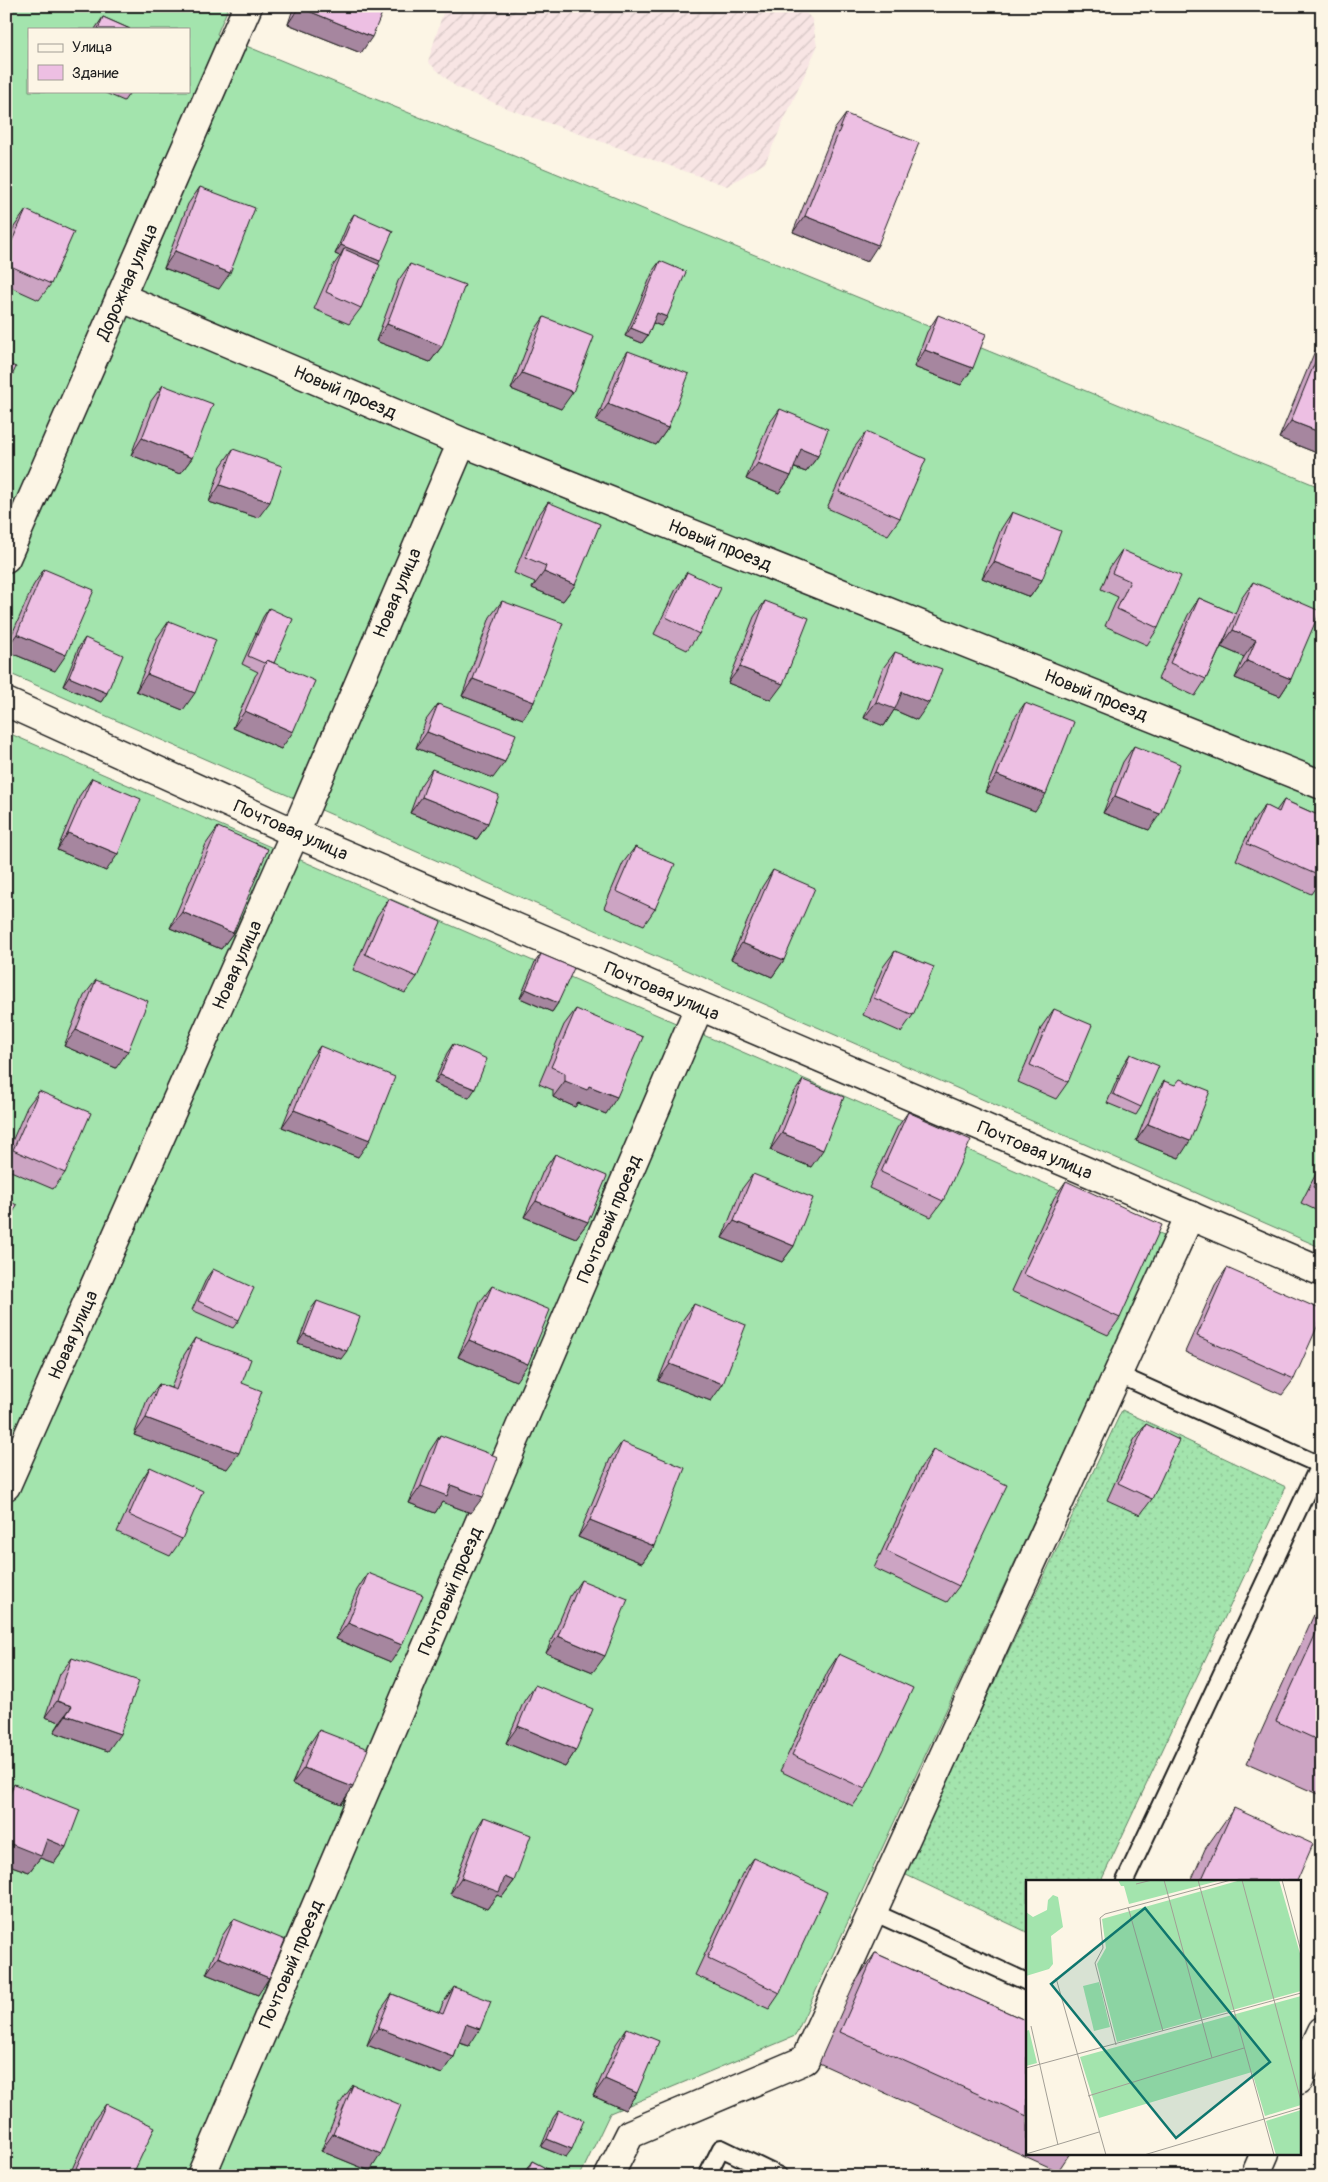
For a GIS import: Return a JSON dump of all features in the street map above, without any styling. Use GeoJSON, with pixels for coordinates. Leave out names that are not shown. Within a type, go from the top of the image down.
{"type":"FeatureCollection","features":[{"type":"Feature","properties":{"kind":"street","name":"Дорожная улица"},"geometry":{"type":"LineString","coordinates":[[6,558],[248,6]]}},
{"type":"Feature","properties":{"kind":"street","name":"Новый проезд"},"geometry":{"type":"LineString","coordinates":[[120,297],[462,442],[1322,785]]}},
{"type":"Feature","properties":{"kind":"street","name":"Новая улица"},"geometry":{"type":"LineString","coordinates":[[6,1486],[295,833],[462,442]]}},
{"type":"Feature","properties":{"kind":"street","name":"Почтовая улица"},"geometry":{"type":"LineString","coordinates":[[6,702],[295,833],[1322,1272]]}},
{"type":"Feature","properties":{"kind":"street","name":"Почтовый проезд"},"geometry":{"type":"LineString","coordinates":[[201,2176],[699,1007]]}},
{"type":"Feature","properties":{"kind":"street"},"geometry":{"type":"LineString","coordinates":[[609,2176],[630,2134],[805,2060],[1190,1215]]}},
{"type":"Feature","properties":{"kind":"street"},"geometry":{"type":"LineString","coordinates":[[1300,2078],[1322,2031]]}},
{"type":"Feature","properties":{"kind":"street"},"geometry":{"type":"LineString","coordinates":[[1255,2176],[1265,2154]]}},
{"type":"Feature","properties":{"kind":"lane"},"geometry":{"type":"LineString","coordinates":[[1118,1374],[1321,1463],[1125,1880]]}},
{"type":"Feature","properties":{"kind":"lane"},"geometry":{"type":"LineString","coordinates":[[872,1912],[1026,1982]]}},
{"type":"Feature","properties":{"kind":"lane"},"geometry":{"type":"LineString","coordinates":[[707,2176],[721,2148],[779,2176]]}},
{"type":"Feature","properties":{"kind":"shaded area"},"geometry":{"type":"Polygon","coordinates":[[[445,6],[799,6],[812,19],[817,47],[765,163],[727,186],[509,109],[456,87],[428,62],[445,6]]]}},
{"type":"Feature","properties":{"kind":"green space"},"geometry":{"type":"Polygon","coordinates":[[[6,6],[229,6],[217,34],[1322,488],[1322,1248],[6,672],[6,6]]]}},
{"type":"Feature","properties":{"kind":"green space"},"geometry":{"type":"Polygon","coordinates":[[[6,732],[1166,1236],[795,2036],[610,2113],[580,2176],[6,2176],[6,732]]]}},
{"type":"Feature","properties":{"kind":"green space"},"geometry":{"type":"Polygon","coordinates":[[[1122,1410],[1286,1487],[1101,1880],[1026,1880],[1026,1932],[904,1874],[1122,1410]]]}},
{"type":"Feature","properties":{"kind":"building"},"geometry":{"type":"Polygon","coordinates":[[[299,6],[385,6],[372,37],[299,6]]]}},
{"type":"Feature","properties":{"kind":"building"},"geometry":{"type":"Polygon","coordinates":[[[103,17],[128,28],[98,28],[103,17]]]}},
{"type":"Feature","properties":{"kind":"building"},"geometry":{"type":"Polygon","coordinates":[[[846,114],[919,143],[878,245],[805,216],[846,114]]]}},
{"type":"Feature","properties":{"kind":"building"},"geometry":{"type":"Polygon","coordinates":[[[200,187],[255,208],[230,273],[175,251],[200,187]]]}},
{"type":"Feature","properties":{"kind":"building"},"geometry":{"type":"Polygon","coordinates":[[[26,210],[74,232],[51,284],[6,264],[6,254],[26,210]]]}},
{"type":"Feature","properties":{"kind":"building"},"geometry":{"type":"Polygon","coordinates":[[[354,214],[393,231],[380,261],[341,245],[354,214]]]}},
{"type":"Feature","properties":{"kind":"building"},"geometry":{"type":"Polygon","coordinates":[[[344,249],[380,265],[361,308],[326,292],[344,249]]]}},
{"type":"Feature","properties":{"kind":"building"},"geometry":{"type":"Polygon","coordinates":[[[660,261],[686,272],[667,317],[657,313],[648,335],[631,328],[660,261]]]}},
{"type":"Feature","properties":{"kind":"building"},"geometry":{"type":"Polygon","coordinates":[[[410,264],[465,285],[442,346],[387,324],[410,264]]]}},
{"type":"Feature","properties":{"kind":"building"},"geometry":{"type":"Polygon","coordinates":[[[938,315],[986,334],[973,368],[925,350],[938,315]]]}},
{"type":"Feature","properties":{"kind":"building"},"geometry":{"type":"Polygon","coordinates":[[[544,317],[594,337],[573,392],[522,373],[544,317]]]}},
{"type":"Feature","properties":{"kind":"building"},"geometry":{"type":"Polygon","coordinates":[[[1322,345],[1322,433],[1291,421],[1322,345]]]}},
{"type":"Feature","properties":{"kind":"building"},"geometry":{"type":"Polygon","coordinates":[[[628,351],[689,374],[668,428],[608,404],[628,351]]]}},
{"type":"Feature","properties":{"kind":"building"},"geometry":{"type":"Polygon","coordinates":[[[6,363],[16,367],[6,389],[6,363]]]}},
{"type":"Feature","properties":{"kind":"building"},"geometry":{"type":"Polygon","coordinates":[[[163,385],[213,404],[192,458],[142,438],[163,385]]]}},
{"type":"Feature","properties":{"kind":"building"},"geometry":{"type":"Polygon","coordinates":[[[780,409],[828,429],[818,456],[801,449],[791,476],[758,463],[780,409]]]}},
{"type":"Feature","properties":{"kind":"building"},"geometry":{"type":"Polygon","coordinates":[[[866,432],[926,459],[900,518],[839,492],[866,432]]]}},
{"type":"Feature","properties":{"kind":"building"},"geometry":{"type":"Polygon","coordinates":[[[233,449],[282,466],[270,502],[220,485],[233,449]]]}},
{"type":"Feature","properties":{"kind":"building"},"geometry":{"type":"Polygon","coordinates":[[[548,502],[600,524],[575,585],[544,572],[546,566],[525,557],[548,502]]]}},
{"type":"Feature","properties":{"kind":"building"},"geometry":{"type":"Polygon","coordinates":[[[1012,512],[1061,531],[1042,580],[994,562],[1012,512]]]}},
{"type":"Feature","properties":{"kind":"building"},"geometry":{"type":"Polygon","coordinates":[[[1122,550],[1181,576],[1158,628],[1117,609],[1130,581],[1112,573],[1122,550]]]}},
{"type":"Feature","properties":{"kind":"building"},"geometry":{"type":"Polygon","coordinates":[[[44,569],[94,590],[66,655],[17,634],[44,569]]]}},
{"type":"Feature","properties":{"kind":"building"},"geometry":{"type":"Polygon","coordinates":[[[687,572],[721,588],[699,634],[666,617],[687,572]]]}},
{"type":"Feature","properties":{"kind":"building"},"geometry":{"type":"Polygon","coordinates":[[[1253,582],[1320,611],[1291,679],[1247,661],[1256,640],[1233,630],[1253,582]]]}},
{"type":"Feature","properties":{"kind":"building"},"geometry":{"type":"Polygon","coordinates":[[[1199,598],[1236,614],[1206,679],[1170,663],[1199,598]]]}},
{"type":"Feature","properties":{"kind":"building"},"geometry":{"type":"Polygon","coordinates":[[[502,601],[563,623],[534,702],[473,679],[502,601]]]}},
{"type":"Feature","properties":{"kind":"building"},"geometry":{"type":"Polygon","coordinates":[[[765,601],[809,618],[783,684],[740,667],[765,601]]]}},
{"type":"Feature","properties":{"kind":"building"},"geometry":{"type":"Polygon","coordinates":[[[269,608],[293,619],[274,663],[267,660],[264,663],[248,656],[269,608]]]}},
{"type":"Feature","properties":{"kind":"building"},"geometry":{"type":"Polygon","coordinates":[[[169,621],[216,640],[195,693],[147,674],[169,621]]]}},
{"type":"Feature","properties":{"kind":"building"},"geometry":{"type":"Polygon","coordinates":[[[85,638],[123,655],[107,693],[69,677],[85,638]]]}},
{"type":"Feature","properties":{"kind":"building"},"geometry":{"type":"Polygon","coordinates":[[[895,652],[942,669],[929,703],[902,692],[895,709],[876,702],[895,652]]]}},
{"type":"Feature","properties":{"kind":"building"},"geometry":{"type":"Polygon","coordinates":[[[267,660],[315,681],[293,732],[245,711],[267,660]]]}},
{"type":"Feature","properties":{"kind":"building"},"geometry":{"type":"Polygon","coordinates":[[[1025,703],[1074,722],[1046,794],[997,775],[1025,703]]]}},
{"type":"Feature","properties":{"kind":"building"},"geometry":{"type":"Polygon","coordinates":[[[438,704],[516,734],[505,762],[427,732],[438,704]]]}},
{"type":"Feature","properties":{"kind":"building"},"geometry":{"type":"Polygon","coordinates":[[[1134,746],[1180,764],[1160,814],[1115,796],[1134,746]]]}},
{"type":"Feature","properties":{"kind":"building"},"geometry":{"type":"Polygon","coordinates":[[[432,769],[499,795],[488,823],[422,797],[432,769]]]}},
{"type":"Feature","properties":{"kind":"building"},"geometry":{"type":"Polygon","coordinates":[[[92,778],[141,799],[118,854],[68,833],[92,778]]]}},
{"type":"Feature","properties":{"kind":"building"},"geometry":{"type":"Polygon","coordinates":[[[1284,800],[1322,817],[1322,877],[1247,844],[1265,805],[1279,812],[1284,800]]]}},
{"type":"Feature","properties":{"kind":"building"},"geometry":{"type":"Polygon","coordinates":[[[218,827],[268,849],[233,933],[182,912],[218,827]]]}},
{"type":"Feature","properties":{"kind":"building"},"geometry":{"type":"Polygon","coordinates":[[[635,847],[675,864],[655,909],[616,891],[635,847]]]}},
{"type":"Feature","properties":{"kind":"building"},"geometry":{"type":"Polygon","coordinates":[[[773,870],[815,888],[784,960],[742,943],[773,870]]]}},
{"type":"Feature","properties":{"kind":"building"},"geometry":{"type":"Polygon","coordinates":[[[389,899],[441,922],[417,977],[365,954],[389,899]]]}},
{"type":"Feature","properties":{"kind":"building"},"geometry":{"type":"Polygon","coordinates":[[[895,951],[934,967],[913,1015],[874,998],[895,951]]]}},
{"type":"Feature","properties":{"kind":"building"},"geometry":{"type":"Polygon","coordinates":[[[541,954],[574,968],[558,1003],[526,989],[541,954]]]}},
{"type":"Feature","properties":{"kind":"building"},"geometry":{"type":"Polygon","coordinates":[[[96,980],[148,1001],[128,1051],[76,1030],[96,980]]]}},
{"type":"Feature","properties":{"kind":"building"},"geometry":{"type":"Polygon","coordinates":[[[576,1009],[643,1037],[617,1097],[589,1086],[587,1090],[565,1081],[565,1073],[551,1067],[576,1009]]]}},
{"type":"Feature","properties":{"kind":"building"},"geometry":{"type":"Polygon","coordinates":[[[1054,1009],[1092,1025],[1068,1082],[1030,1065],[1054,1009]]]}},
{"type":"Feature","properties":{"kind":"building"},"geometry":{"type":"Polygon","coordinates":[[[453,1044],[487,1059],[475,1089],[440,1075],[453,1044]]]}},
{"type":"Feature","properties":{"kind":"building"},"geometry":{"type":"Polygon","coordinates":[[[320,1046],[395,1077],[370,1140],[294,1110],[320,1046]]]}},
{"type":"Feature","properties":{"kind":"building"},"geometry":{"type":"Polygon","coordinates":[[[1130,1054],[1159,1066],[1141,1107],[1113,1094],[1130,1054]]]}},
{"type":"Feature","properties":{"kind":"building"},"geometry":{"type":"Polygon","coordinates":[[[1180,1079],[1210,1091],[1190,1141],[1148,1124],[1164,1081],[1175,1085],[1180,1079]]]}},
{"type":"Feature","properties":{"kind":"building"},"geometry":{"type":"Polygon","coordinates":[[[803,1080],[844,1097],[823,1150],[782,1133],[803,1080]]]}},
{"type":"Feature","properties":{"kind":"building"},"geometry":{"type":"Polygon","coordinates":[[[39,1091],[91,1113],[65,1173],[13,1150],[39,1091]]]}},
{"type":"Feature","properties":{"kind":"building"},"geometry":{"type":"Polygon","coordinates":[[[908,1112],[971,1140],[943,1201],[881,1172],[908,1112]]]}},
{"type":"Feature","properties":{"kind":"building"},"geometry":{"type":"Polygon","coordinates":[[[555,1154],[607,1176],[588,1222],[536,1201],[555,1154]]]}},
{"type":"Feature","properties":{"kind":"building"},"geometry":{"type":"Polygon","coordinates":[[[1322,1169],[1322,1191],[1313,1187],[1322,1169]]]}},
{"type":"Feature","properties":{"kind":"building"},"geometry":{"type":"Polygon","coordinates":[[[753,1174],[813,1198],[794,1246],[734,1221],[753,1174]]]}},
{"type":"Feature","properties":{"kind":"building"},"geometry":{"type":"Polygon","coordinates":[[[1066,1181],[1162,1225],[1120,1318],[1023,1274],[1066,1181]]]}},
{"type":"Feature","properties":{"kind":"building"},"geometry":{"type":"Polygon","coordinates":[[[6,1200],[17,1205],[6,1226],[6,1200]]]}},
{"type":"Feature","properties":{"kind":"building"},"geometry":{"type":"Polygon","coordinates":[[[1227,1268],[1322,1310],[1322,1316],[1294,1379],[1197,1336],[1227,1268]]]}},
{"type":"Feature","properties":{"kind":"building"},"geometry":{"type":"Polygon","coordinates":[[[213,1269],[254,1288],[239,1320],[198,1301],[213,1269]]]}},
{"type":"Feature","properties":{"kind":"building"},"geometry":{"type":"Polygon","coordinates":[[[492,1286],[550,1310],[528,1364],[469,1340],[492,1286]]]}},
{"type":"Feature","properties":{"kind":"building"},"geometry":{"type":"Polygon","coordinates":[[[317,1301],[360,1317],[347,1351],[304,1334],[317,1301]]]}},
{"type":"Feature","properties":{"kind":"building"},"geometry":{"type":"Polygon","coordinates":[[[694,1304],[746,1325],[723,1384],[670,1364],[694,1304]]]}},
{"type":"Feature","properties":{"kind":"building"},"geometry":{"type":"Polygon","coordinates":[[[195,1338],[251,1359],[242,1383],[262,1391],[239,1453],[146,1418],[159,1384],[176,1390],[195,1338]]]}},
{"type":"Feature","properties":{"kind":"building"},"geometry":{"type":"Polygon","coordinates":[[[1146,1424],[1179,1440],[1152,1499],[1118,1483],[1146,1424]]]}},
{"type":"Feature","properties":{"kind":"building"},"geometry":{"type":"Polygon","coordinates":[[[440,1435],[498,1457],[483,1497],[451,1485],[447,1496],[421,1486],[440,1435]]]}},
{"type":"Feature","properties":{"kind":"building"},"geometry":{"type":"Polygon","coordinates":[[[622,1442],[685,1468],[654,1546],[590,1520],[622,1442]]]}},
{"type":"Feature","properties":{"kind":"building"},"geometry":{"type":"Polygon","coordinates":[[[933,1450],[1007,1485],[959,1586],[886,1551],[933,1450]]]}},
{"type":"Feature","properties":{"kind":"building"},"geometry":{"type":"Polygon","coordinates":[[[150,1467],[203,1491],[182,1539],[129,1515],[150,1467]]]}},
{"type":"Feature","properties":{"kind":"building"},"geometry":{"type":"Polygon","coordinates":[[[368,1573],[423,1595],[402,1645],[348,1623],[368,1573]]]}},
{"type":"Feature","properties":{"kind":"building"},"geometry":{"type":"Polygon","coordinates":[[[581,1580],[628,1599],[605,1656],[558,1636],[581,1580]]]}},
{"type":"Feature","properties":{"kind":"building"},"geometry":{"type":"Polygon","coordinates":[[[1322,1620],[1322,1742],[1276,1721],[1322,1620]]]}},
{"type":"Feature","properties":{"kind":"building"},"geometry":{"type":"Polygon","coordinates":[[[839,1654],[913,1688],[865,1789],[792,1755],[839,1654]]]}},
{"type":"Feature","properties":{"kind":"building"},"geometry":{"type":"Polygon","coordinates":[[[72,1658],[139,1681],[120,1734],[66,1715],[72,1706],[57,1701],[72,1658]]]}},
{"type":"Feature","properties":{"kind":"building"},"geometry":{"type":"Polygon","coordinates":[[[535,1685],[593,1709],[576,1750],[518,1726],[535,1685]]]}},
{"type":"Feature","properties":{"kind":"building"},"geometry":{"type":"Polygon","coordinates":[[[319,1730],[368,1749],[353,1787],[304,1768],[319,1730]]]}},
{"type":"Feature","properties":{"kind":"building"},"geometry":{"type":"Polygon","coordinates":[[[14,1784],[80,1810],[66,1847],[47,1839],[41,1856],[6,1842],[6,1805],[14,1784]]]}},
{"type":"Feature","properties":{"kind":"building"},"geometry":{"type":"Polygon","coordinates":[[[1234,1808],[1313,1844],[1297,1880],[1201,1880],[1234,1808]]]}},
{"type":"Feature","properties":{"kind":"building"},"geometry":{"type":"Polygon","coordinates":[[[484,1817],[531,1835],[514,1881],[505,1877],[499,1892],[461,1878],[484,1817]]]}},
{"type":"Feature","properties":{"kind":"building"},"geometry":{"type":"Polygon","coordinates":[[[754,1858],[827,1892],[780,1993],[707,1958],[754,1858]]]}},
{"type":"Feature","properties":{"kind":"building"},"geometry":{"type":"Polygon","coordinates":[[[234,1919],[285,1940],[269,1978],[218,1957],[234,1919]]]}},
{"type":"Feature","properties":{"kind":"building"},"geometry":{"type":"Polygon","coordinates":[[[6,1934],[10,1936],[6,1945],[6,1934]]]}},
{"type":"Feature","properties":{"kind":"building"},"geometry":{"type":"Polygon","coordinates":[[[875,1953],[1026,2021],[1026,2116],[840,2032],[875,1953]]]}},
{"type":"Feature","properties":{"kind":"building"},"geometry":{"type":"Polygon","coordinates":[[[454,1987],[491,2001],[480,2029],[466,2024],[454,2057],[378,2028],[392,1994],[443,2014],[454,1987]]]}},
{"type":"Feature","properties":{"kind":"building"},"geometry":{"type":"Polygon","coordinates":[[[627,2028],[659,2041],[637,2093],[605,2079],[627,2028]]]}},
{"type":"Feature","properties":{"kind":"building"},"geometry":{"type":"Polygon","coordinates":[[[353,2085],[401,2105],[381,2154],[333,2134],[353,2085]]]}},
{"type":"Feature","properties":{"kind":"building"},"geometry":{"type":"Polygon","coordinates":[[[106,2104],[155,2127],[132,2176],[92,2176],[76,2168],[106,2104]]]}},
{"type":"Feature","properties":{"kind":"building"},"geometry":{"type":"Polygon","coordinates":[[[559,2110],[584,2120],[572,2149],[547,2139],[559,2110]]]}},
{"type":"Feature","properties":{"kind":"building"},"geometry":{"type":"Polygon","coordinates":[[[532,2161],[561,2176],[525,2176],[532,2161]]]}}]}
